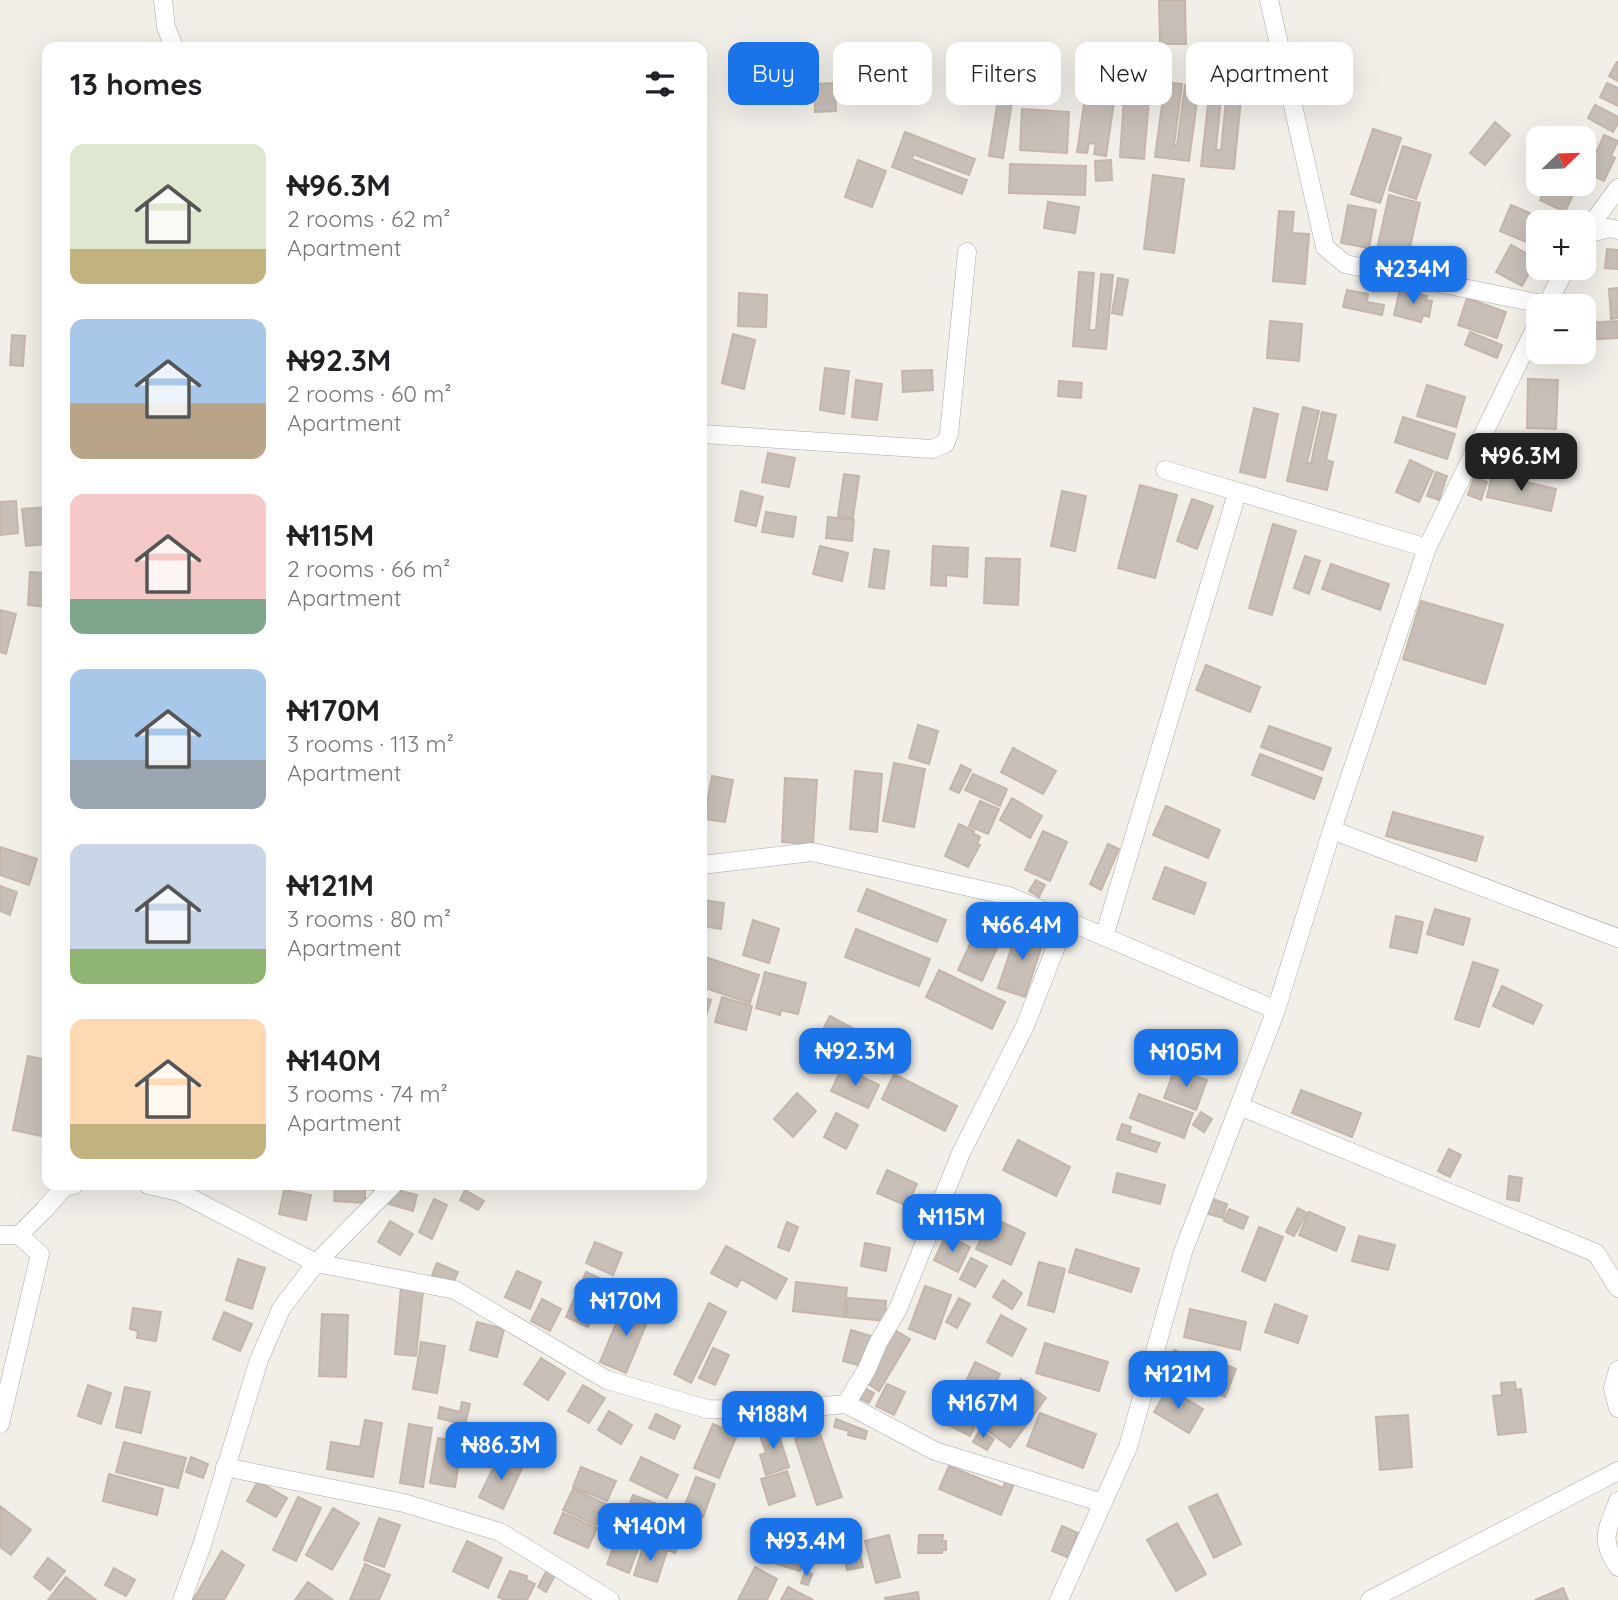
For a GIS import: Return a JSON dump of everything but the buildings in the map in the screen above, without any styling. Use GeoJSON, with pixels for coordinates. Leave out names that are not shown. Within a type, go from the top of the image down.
{"type":"FeatureCollection","features":[{"type":"Feature","properties":{"kind":"street"},"geometry":{"type":"LineString","coordinates":[[163,0],[166,27],[172,42]]}},
{"type":"Feature","properties":{"kind":"street"},"geometry":{"type":"LineString","coordinates":[[1269,0],[1325,247],[1345,264],[1526,302]]}},
{"type":"Feature","properties":{"kind":"street"},"geometry":{"type":"LineString","coordinates":[[1596,218],[1618,188]]}},
{"type":"Feature","properties":{"kind":"street"},"geometry":{"type":"LineString","coordinates":[[1596,231],[1609,228],[1618,230]]}},
{"type":"Feature","properties":{"kind":"street"},"geometry":{"type":"LineString","coordinates":[[707,434],[932,449],[944,444],[949,435],[967,252]]}},
{"type":"Feature","properties":{"kind":"street"},"geometry":{"type":"LineString","coordinates":[[1059,1600],[1128,1447],[1183,1252],[1276,1010],[1332,830],[1427,548],[1526,347]]}},
{"type":"Feature","properties":{"kind":"street"},"geometry":{"type":"LineString","coordinates":[[1165,470],[1427,548]]}},
{"type":"Feature","properties":{"kind":"street"},"geometry":{"type":"LineString","coordinates":[[1104,937],[1237,493]]}},
{"type":"Feature","properties":{"kind":"street"},"geometry":{"type":"LineString","coordinates":[[1332,830],[1618,939]]}},
{"type":"Feature","properties":{"kind":"street"},"geometry":{"type":"LineString","coordinates":[[707,864],[811,852],[1009,896],[1276,1010]]}},
{"type":"Feature","properties":{"kind":"street"},"geometry":{"type":"LineString","coordinates":[[846,1404],[898,1309],[961,1153],[1025,1026],[1066,920]]}},
{"type":"Feature","properties":{"kind":"street"},"geometry":{"type":"LineString","coordinates":[[1239,1106],[1597,1253],[1618,1288]]}},
{"type":"Feature","properties":{"kind":"street"},"geometry":{"type":"LineString","coordinates":[[19,1235],[62,1190]]}},
{"type":"Feature","properties":{"kind":"street"},"geometry":{"type":"LineString","coordinates":[[185,1190],[316,1263],[455,1290],[607,1380],[706,1409],[780,1410],[846,1404],[935,1451],[1103,1503]]}},
{"type":"Feature","properties":{"kind":"street"},"geometry":{"type":"LineString","coordinates":[[182,1600],[202,1545],[259,1360],[281,1309],[316,1263],[388,1190]]}},
{"type":"Feature","properties":{"kind":"street"},"geometry":{"type":"LineString","coordinates":[[0,1235],[19,1235],[40,1254],[1,1418]]}},
{"type":"Feature","properties":{"kind":"street"},"geometry":{"type":"LineString","coordinates":[[1618,1370],[1613,1388],[1618,1408]]}},
{"type":"Feature","properties":{"kind":"street"},"geometry":{"type":"LineString","coordinates":[[225,1467],[404,1503],[500,1532],[610,1600]]}},
{"type":"Feature","properties":{"kind":"street"},"geometry":{"type":"LineString","coordinates":[[1370,1600],[1618,1471]]}},
{"type":"Feature","properties":{"kind":"street"},"geometry":{"type":"LineString","coordinates":[[1618,1502],[1606,1533],[1607,1551],[1618,1567]]}}]}
